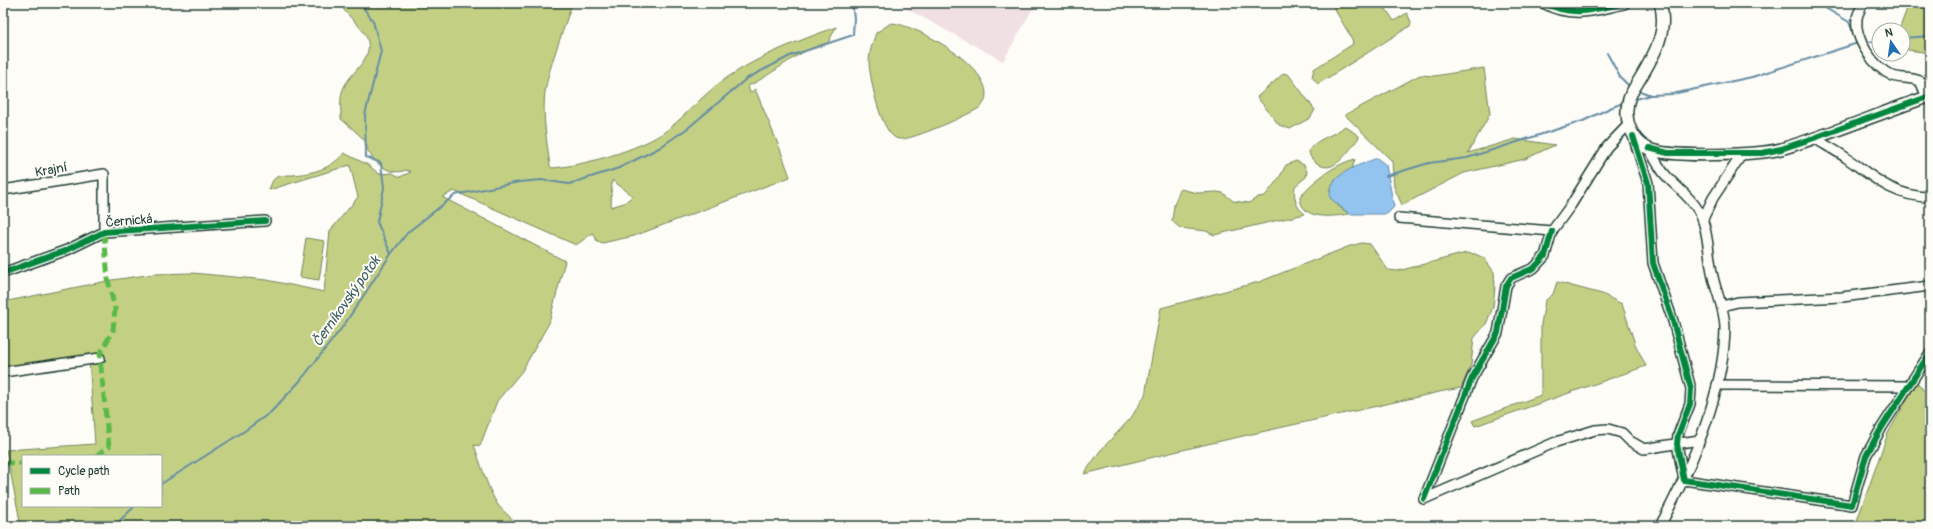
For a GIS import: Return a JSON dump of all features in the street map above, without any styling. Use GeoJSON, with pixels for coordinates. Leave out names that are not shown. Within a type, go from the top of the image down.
{"type":"FeatureCollection","features":[{"type":"Feature","properties":{"kind":"street"},"geometry":{"type":"LineString","coordinates":[[1545,3],[1564,12],[1593,10],[1624,3]]}},
{"type":"Feature","properties":{"kind":"street"},"geometry":{"type":"LineString","coordinates":[[1660,3],[1663,15],[1663,32],[1651,59],[1630,94],[1627,104],[1629,124],[1648,183],[1653,263],[1672,321],[1691,389],[1690,404],[1678,436],[1677,444],[1684,480]]}},
{"type":"Feature","properties":{"kind":"street"},"geometry":{"type":"LineString","coordinates":[[1633,136],[1649,148],[1668,153],[1762,153],[1781,149],[1814,138],[1929,97],[1920,81],[1911,77],[1894,76],[1883,70],[1867,53],[1858,32],[1857,18],[1863,3]]}},
{"type":"Feature","properties":{"kind":"street"},"geometry":{"type":"LineString","coordinates":[[1629,124],[1607,147],[1552,231],[1545,256],[1534,268],[1511,278],[1506,286],[1498,333],[1472,378],[1424,499],[1556,442],[1595,430],[1608,429],[1622,433],[1630,441],[1644,449],[1699,440]]}},
{"type":"Feature","properties":{"kind":"street"},"geometry":{"type":"LineString","coordinates":[[1814,138],[1847,159],[1877,181],[1895,190],[1930,197]]}},
{"type":"Feature","properties":{"kind":"street"},"geometry":{"type":"LineString","coordinates":[[1649,148],[1663,172],[1692,202],[1703,219],[1713,280],[1722,306],[1725,328],[1717,385],[1699,440],[1684,480],[1660,526]]}},
{"type":"Feature","properties":{"kind":"street"},"geometry":{"type":"LineString","coordinates":[[1703,219],[1713,198],[1742,154]]}},
{"type":"Feature","properties":{"kind":"street","name":"Krajní"},"geometry":{"type":"LineString","coordinates":[[3,190],[104,174],[104,232]]}},
{"type":"Feature","properties":{"kind":"street"},"geometry":{"type":"LineString","coordinates":[[1399,218],[1552,231]]}},
{"type":"Feature","properties":{"kind":"street","name":"Černická"},"geometry":{"type":"LineString","coordinates":[[3,273],[67,250],[104,232],[265,221]]}},
{"type":"Feature","properties":{"kind":"street"},"geometry":{"type":"LineString","coordinates":[[1722,306],[1738,302],[1842,297],[1930,286]]}},
{"type":"Feature","properties":{"kind":"street"},"geometry":{"type":"LineString","coordinates":[[1684,480],[1852,505],[1866,456],[1908,386],[1930,353]]}},
{"type":"Feature","properties":{"kind":"street"},"geometry":{"type":"LineString","coordinates":[[3,372],[100,358]]}},
{"type":"Feature","properties":{"kind":"street"},"geometry":{"type":"LineString","coordinates":[[1717,385],[1908,386]]}},
{"type":"Feature","properties":{"kind":"shaded area"},"geometry":{"type":"Polygon","coordinates":[[[896,3],[1036,3],[1003,61],[896,3]]]}},
{"type":"Feature","properties":{"kind":"green space"},"geometry":{"type":"Polygon","coordinates":[[[339,3],[572,3],[553,59],[545,92],[545,129],[550,166],[552,168],[565,167],[611,156],[655,138],[666,131],[720,83],[741,69],[780,49],[836,27],[828,43],[817,46],[797,56],[748,86],[750,93],[755,89],[790,177],[634,236],[602,243],[597,241],[593,233],[576,245],[454,191],[442,197],[565,261],[549,323],[522,371],[497,401],[480,446],[474,445],[492,495],[516,526],[21,526],[6,450],[95,444],[89,359],[3,367],[3,302],[112,280],[154,274],[192,273],[267,280],[324,292],[330,231],[358,197],[350,165],[269,190],[275,178],[285,175],[320,170],[339,159],[344,153],[368,165],[379,174],[392,173],[400,177],[411,172],[406,170],[401,172],[391,171],[381,166],[369,153],[364,140],[341,119],[343,89],[363,62],[368,49],[368,42],[365,34],[339,3]],[[612,180],[611,207],[624,203],[633,196],[612,180]]]}},
{"type":"Feature","properties":{"kind":"green space"},"geometry":{"type":"Polygon","coordinates":[[[1331,3],[1382,3],[1394,21],[1407,13],[1411,22],[1410,26],[1318,84],[1312,77],[1314,69],[1353,44],[1352,39],[1331,3]]]}},
{"type":"Feature","properties":{"kind":"green space"},"geometry":{"type":"Polygon","coordinates":[[[1909,3],[1930,3],[1930,53],[1911,50],[1911,22],[1902,22],[1909,3]]]}},
{"type":"Feature","properties":{"kind":"green space"},"geometry":{"type":"Polygon","coordinates":[[[891,23],[920,32],[956,53],[971,67],[982,81],[986,94],[981,107],[953,121],[915,136],[899,139],[893,136],[882,118],[878,106],[874,93],[869,63],[870,51],[876,33],[891,23]]]}},
{"type":"Feature","properties":{"kind":"green space"},"geometry":{"type":"Polygon","coordinates":[[[1484,68],[1490,114],[1468,153],[1515,139],[1555,145],[1525,159],[1464,173],[1402,205],[1394,187],[1392,161],[1345,115],[1420,75],[1434,76],[1484,68]]]}},
{"type":"Feature","properties":{"kind":"green space"},"geometry":{"type":"Polygon","coordinates":[[[1284,73],[1289,75],[1315,110],[1310,118],[1290,129],[1279,125],[1257,97],[1284,73]]]}},
{"type":"Feature","properties":{"kind":"green space"},"geometry":{"type":"Polygon","coordinates":[[[1345,126],[1359,136],[1345,155],[1329,167],[1323,166],[1314,161],[1309,152],[1312,146],[1345,126]]]}},
{"type":"Feature","properties":{"kind":"green space"},"geometry":{"type":"Polygon","coordinates":[[[1355,159],[1352,169],[1335,179],[1329,190],[1338,206],[1349,214],[1318,216],[1305,210],[1301,204],[1300,196],[1318,179],[1332,169],[1355,159]]]}},
{"type":"Feature","properties":{"kind":"green space"},"geometry":{"type":"Polygon","coordinates":[[[1296,161],[1304,165],[1307,172],[1306,177],[1295,186],[1294,190],[1297,205],[1305,214],[1214,235],[1206,231],[1180,228],[1172,221],[1174,205],[1180,189],[1198,193],[1223,193],[1233,201],[1249,203],[1258,197],[1265,196],[1279,178],[1286,165],[1296,161]]]}},
{"type":"Feature","properties":{"kind":"green space"},"geometry":{"type":"Polygon","coordinates":[[[306,238],[325,241],[319,280],[300,277],[306,238]]]}},
{"type":"Feature","properties":{"kind":"green space"},"geometry":{"type":"Polygon","coordinates":[[[1362,243],[1370,244],[1388,270],[1398,271],[1466,253],[1475,254],[1484,258],[1494,272],[1495,287],[1493,307],[1486,324],[1474,338],[1471,365],[1461,388],[1203,445],[1084,474],[1100,451],[1131,418],[1145,395],[1161,308],[1259,282],[1350,246],[1362,243]]]}},
{"type":"Feature","properties":{"kind":"green space"},"geometry":{"type":"Polygon","coordinates":[[[1557,282],[1602,294],[1622,304],[1635,344],[1646,366],[1475,426],[1472,421],[1541,395],[1541,324],[1545,301],[1553,294],[1557,282]]]}},
{"type":"Feature","properties":{"kind":"green space"},"geometry":{"type":"Polygon","coordinates":[[[1917,382],[1930,398],[1930,526],[1855,526],[1888,433],[1917,382]]]}},
{"type":"Feature","properties":{"kind":"water"},"geometry":{"type":"Polygon","coordinates":[[[1377,158],[1386,165],[1394,207],[1387,214],[1349,214],[1330,198],[1331,189],[1334,182],[1339,176],[1353,168],[1377,158]]]}},
{"type":"Feature","properties":{"kind":"waterway","name":"Černíkovský potok"},"geometry":{"type":"LineString","coordinates":[[162,483],[243,432],[271,412],[300,381],[344,325],[391,254],[377,222],[384,188],[381,163],[366,157],[365,115],[381,51],[373,21],[360,3]]}},
{"type":"Feature","properties":{"kind":"waterway"},"geometry":{"type":"LineString","coordinates":[[391,254],[408,232],[455,195],[519,182],[541,180],[569,184],[619,168],[659,148],[688,128],[746,79],[790,56],[853,35],[854,18],[852,3]]}},
{"type":"Feature","properties":{"kind":"waterway"},"geometry":{"type":"LineString","coordinates":[[1817,3],[1849,22],[1857,43]]}},
{"type":"Feature","properties":{"kind":"waterway"},"geometry":{"type":"LineString","coordinates":[[1911,37],[1930,36]]}},
{"type":"Feature","properties":{"kind":"waterway"},"geometry":{"type":"LineString","coordinates":[[1865,42],[1871,42]]}},
{"type":"Feature","properties":{"kind":"waterway"},"geometry":{"type":"LineString","coordinates":[[1637,90],[1651,95],[1672,94],[1752,77],[1858,43]]}},
{"type":"Feature","properties":{"kind":"waterway"},"geometry":{"type":"LineString","coordinates":[[1607,53],[1620,77],[1631,88]]}},
{"type":"Feature","properties":{"kind":"waterway"},"geometry":{"type":"LineString","coordinates":[[1633,100],[1650,95]]}},
{"type":"Feature","properties":{"kind":"waterway"},"geometry":{"type":"LineString","coordinates":[[1386,176],[1429,163],[1467,158],[1583,121],[1623,103]]}},
{"type":"Feature","properties":{"kind":"waterway","name":"Černíkovský potok"},"geometry":{"type":"LineString","coordinates":[[114,526],[134,507]]}},
{"type":"Feature","properties":{"kind":"marked path"},"geometry":{"type":"LineString","coordinates":[[97,455],[109,447],[100,354],[113,330],[115,309],[108,280],[104,232]]}},
{"type":"Feature","properties":{"kind":"marked path"},"geometry":{"type":"LineString","coordinates":[[3,463],[22,463]]}},
{"type":"Feature","properties":{"kind":"cycle path"},"geometry":{"type":"LineString","coordinates":[[1545,3],[1555,8],[1574,11],[1594,10],[1624,3]]}},
{"type":"Feature","properties":{"kind":"cycle path"},"geometry":{"type":"LineString","coordinates":[[1649,148],[1668,153],[1762,153],[1781,149],[1814,138],[1930,96]]}},
{"type":"Feature","properties":{"kind":"cycle path"},"geometry":{"type":"LineString","coordinates":[[1633,136],[1648,183],[1653,263],[1673,321],[1691,389],[1690,404],[1678,435],[1677,444],[1684,480],[1852,505],[1866,456],[1882,427],[1930,353]]}},
{"type":"Feature","properties":{"kind":"cycle path"},"geometry":{"type":"LineString","coordinates":[[3,273],[67,250],[104,232],[265,221]]}},
{"type":"Feature","properties":{"kind":"cycle path"},"geometry":{"type":"LineString","coordinates":[[1424,499],[1472,378],[1498,333],[1506,286],[1511,278],[1534,268],[1545,256],[1552,231]]}}]}
